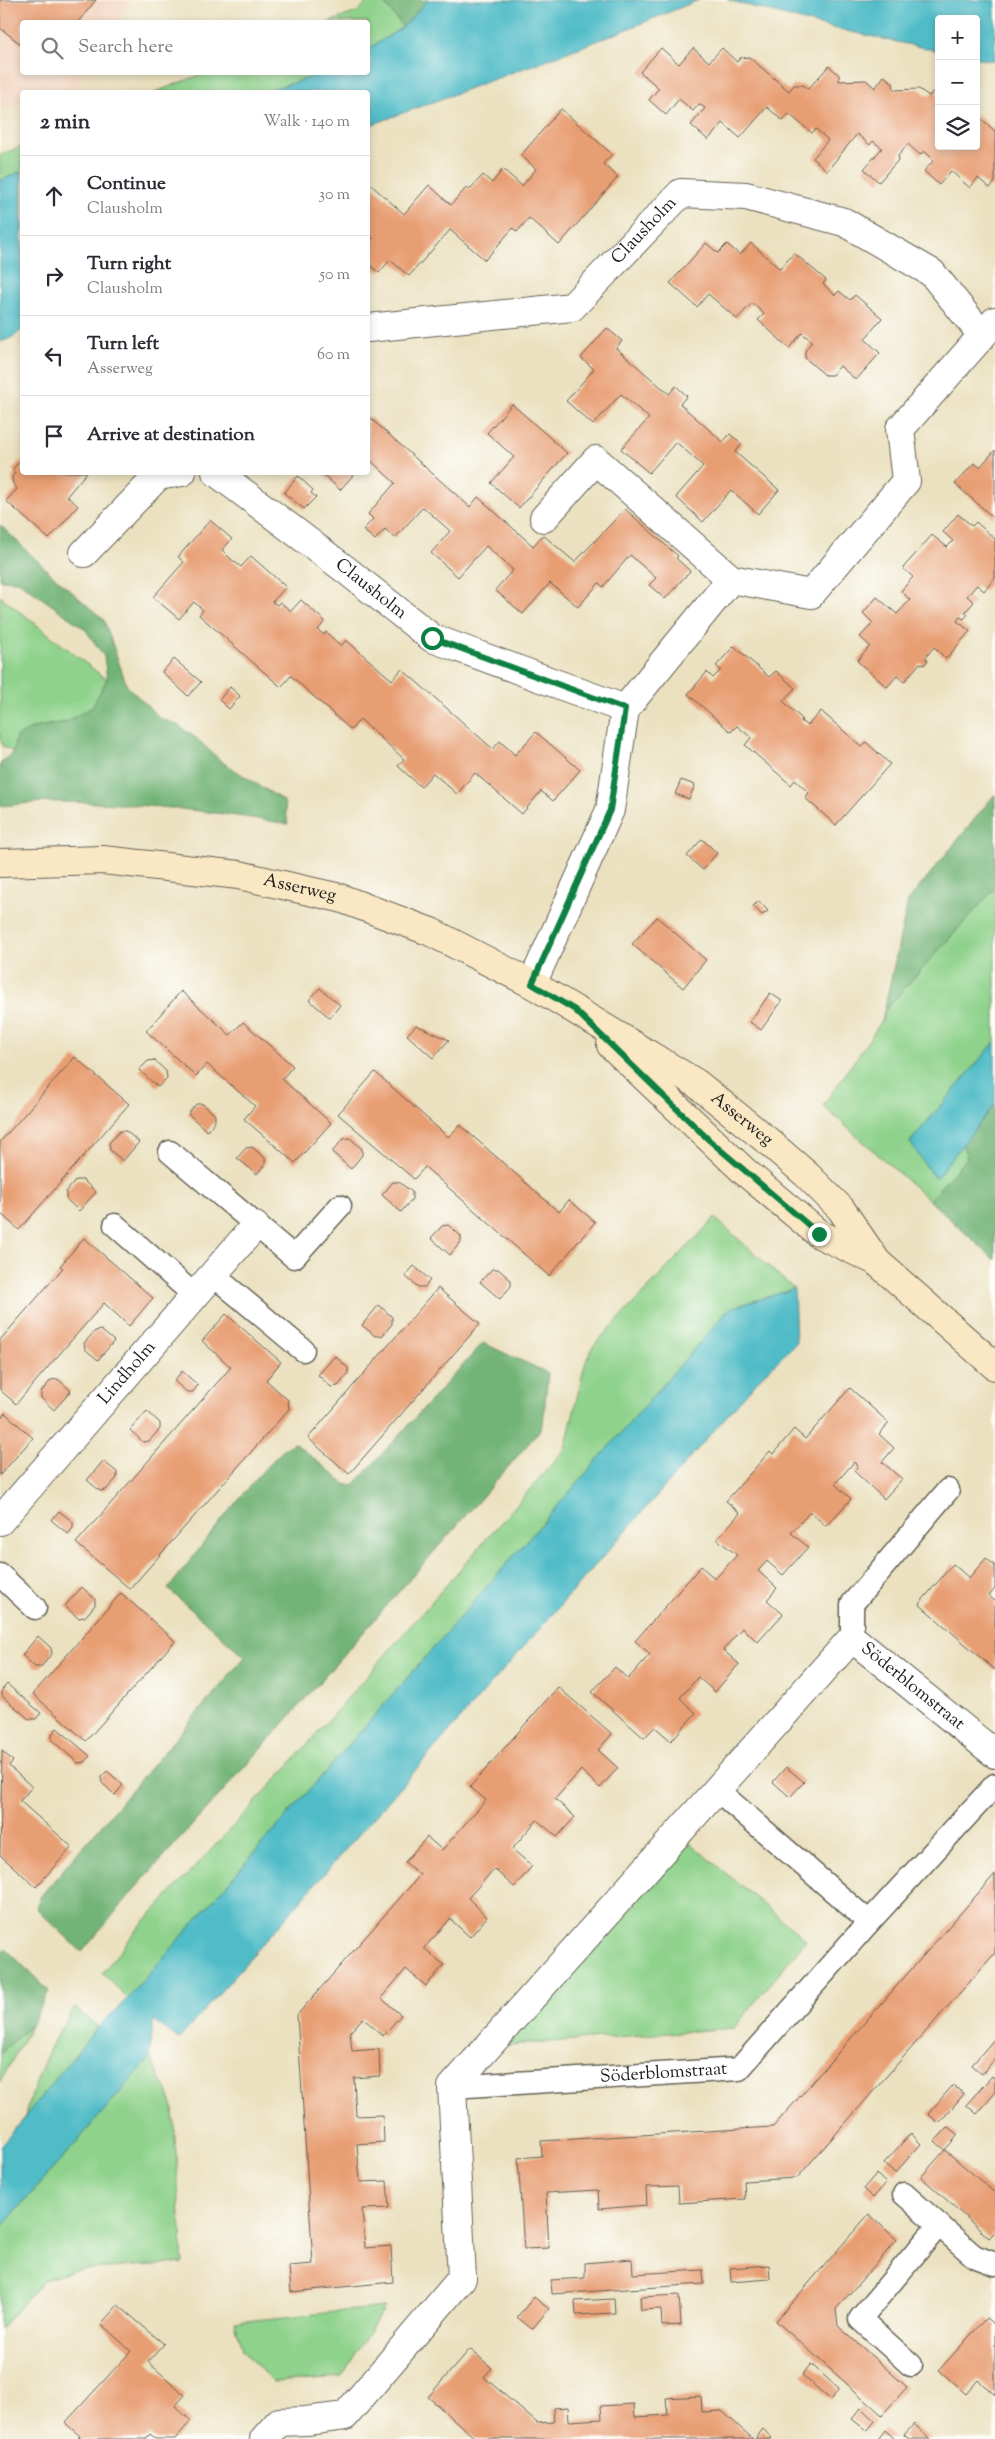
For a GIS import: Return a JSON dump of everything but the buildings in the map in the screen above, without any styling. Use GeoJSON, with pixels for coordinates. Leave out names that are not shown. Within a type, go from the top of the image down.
{"type":"FeatureCollection","features":[{"type":"Feature","properties":{"kind":"street","name":"Clausholm"},"geometry":{"type":"LineString","coordinates":[[370,328],[572,307],[681,193],[746,196],[844,222],[932,273],[989,328],[900,429],[906,481],[811,594],[731,579]]}},
{"type":"Feature","properties":{"kind":"street"},"geometry":{"type":"LineString","coordinates":[[532,984],[610,810],[625,709],[731,579],[596,460],[544,518]]}},
{"type":"Feature","properties":{"kind":"street"},"geometry":{"type":"LineString","coordinates":[[84,553],[158,476],[164,475]]}},
{"type":"Feature","properties":{"kind":"street","name":"Clausholm"},"geometry":{"type":"LineString","coordinates":[[220,475],[432,638],[625,709]]}},
{"type":"Feature","properties":{"kind":"street","name":"Asserweg"},"geometry":{"type":"LineString","coordinates":[[0,863],[102,860],[239,875],[340,898],[431,932],[532,984],[696,1083],[770,1142],[841,1209],[877,1262],[995,1366]]}},
{"type":"Feature","properties":{"kind":"street","name":"Asserweg"},"geometry":{"type":"LineString","coordinates":[[575,1010],[709,1140],[759,1184],[819,1234],[877,1262]]}},
{"type":"Feature","properties":{"kind":"street","name":"Lindholm"},"geometry":{"type":"LineString","coordinates":[[0,1521],[254,1226]]}},
{"type":"Feature","properties":{"kind":"street","name":"Söderblomstraat"},"geometry":{"type":"LineString","coordinates":[[452,2087],[716,1788],[852,1638],[995,1754]]}},
{"type":"Feature","properties":{"kind":"street"},"geometry":{"type":"LineString","coordinates":[[264,2439],[279,2422],[306,2430],[345,2416],[462,2278],[452,2087]]}},
{"type":"Feature","properties":{"kind":"lane"},"geometry":{"type":"LineString","coordinates":[[170,1152],[254,1226],[294,1257],[340,1206]]}},
{"type":"Feature","properties":{"kind":"lane"},"geometry":{"type":"LineString","coordinates":[[115,1225],[194,1295]]}},
{"type":"Feature","properties":{"kind":"lane"},"geometry":{"type":"LineString","coordinates":[[212,1274],[303,1350]]}},
{"type":"Feature","properties":{"kind":"lane","name":"Söderblomstraat"},"geometry":{"type":"LineString","coordinates":[[852,1638],[852,1604],[948,1490]]}},
{"type":"Feature","properties":{"kind":"lane"},"geometry":{"type":"LineString","coordinates":[[0,1575],[35,1608]]}},
{"type":"Feature","properties":{"kind":"lane","name":"Söderblomstraat"},"geometry":{"type":"LineString","coordinates":[[452,2087],[739,2069],[869,1922],[995,1786]]}},
{"type":"Feature","properties":{"kind":"lane"},"geometry":{"type":"LineString","coordinates":[[716,1788],[869,1922]]}},
{"type":"Feature","properties":{"kind":"lane"},"geometry":{"type":"LineString","coordinates":[[904,2194],[974,2256],[995,2264]]}},
{"type":"Feature","properties":{"kind":"lane"},"geometry":{"type":"LineString","coordinates":[[911,2365],[860,2319],[939,2225]]}},
{"type":"Feature","properties":{"kind":"shaded area"},"geometry":{"type":"Polygon","coordinates":[[[0,0],[131,0],[118,20],[20,20],[20,75],[84,75],[76,87],[65,90],[20,90],[20,105],[0,111],[0,0]]]}},
{"type":"Feature","properties":{"kind":"green space"},"geometry":{"type":"Polygon","coordinates":[[[369,0],[382,0],[403,27],[370,48],[370,20],[335,20],[357,12],[369,0]]]}},
{"type":"Feature","properties":{"kind":"green space"},"geometry":{"type":"Polygon","coordinates":[[[382,0],[428,0],[403,27],[382,0]]]}},
{"type":"Feature","properties":{"kind":"green space"},"geometry":{"type":"Polygon","coordinates":[[[200,75],[318,75],[270,90],[160,90],[200,75]]]}},
{"type":"Feature","properties":{"kind":"green space"},"geometry":{"type":"Polygon","coordinates":[[[20,147],[20,172],[0,181],[0,155],[20,147]]]}},
{"type":"Feature","properties":{"kind":"green space"},"geometry":{"type":"Polygon","coordinates":[[[0,525],[48,571],[104,620],[127,686],[161,719],[176,724],[196,738],[222,762],[284,801],[288,824],[232,815],[121,804],[49,802],[0,806],[0,764],[13,752],[16,737],[33,728],[66,722],[92,707],[107,679],[104,656],[85,629],[18,581],[0,580],[0,525]]]}},
{"type":"Feature","properties":{"kind":"green space"},"geometry":{"type":"Polygon","coordinates":[[[0,596],[107,680],[93,707],[66,722],[33,728],[13,752],[3,746],[0,739],[0,596]]]}},
{"type":"Feature","properties":{"kind":"green space"},"geometry":{"type":"Polygon","coordinates":[[[995,794],[995,888],[884,1011],[908,901],[995,794]]]}},
{"type":"Feature","properties":{"kind":"green space"},"geometry":{"type":"Polygon","coordinates":[[[995,888],[995,1042],[910,1142],[935,1179],[963,1144],[967,1158],[929,1200],[823,1106],[882,1021],[884,1011],[995,888]]]}},
{"type":"Feature","properties":{"kind":"green space"},"geometry":{"type":"Polygon","coordinates":[[[995,1104],[995,1260],[929,1200],[967,1158],[963,1144],[995,1104]]]}},
{"type":"Feature","properties":{"kind":"green space"},"geometry":{"type":"Polygon","coordinates":[[[715,1218],[794,1289],[730,1308],[128,1998],[102,1973],[141,1925],[276,1780],[565,1449],[585,1364],[594,1345],[715,1218]]]}},
{"type":"Feature","properties":{"kind":"green space"},"geometry":{"type":"Polygon","coordinates":[[[483,1343],[548,1373],[543,1424],[537,1434],[270,1739],[139,1884],[82,1952],[37,1909],[39,1898],[245,1657],[168,1589],[251,1484],[285,1449],[295,1443],[345,1484],[353,1486],[483,1343]]]}},
{"type":"Feature","properties":{"kind":"green space"},"geometry":{"type":"Polygon","coordinates":[[[685,1839],[806,1940],[734,2028],[509,2045],[514,2035],[685,1839]]]}},
{"type":"Feature","properties":{"kind":"green space"},"geometry":{"type":"Polygon","coordinates":[[[5,1948],[49,1991],[32,2024],[0,2053],[0,1954],[5,1948]]]}},
{"type":"Feature","properties":{"kind":"green space"},"geometry":{"type":"Polygon","coordinates":[[[75,2008],[98,2027],[24,2119],[51,2047],[75,2008]]]}},
{"type":"Feature","properties":{"kind":"green space"},"geometry":{"type":"Polygon","coordinates":[[[32,2024],[3,2077],[0,2082],[0,2053],[32,2024]]]}},
{"type":"Feature","properties":{"kind":"green space"},"geometry":{"type":"Polygon","coordinates":[[[150,2058],[167,2091],[173,2108],[183,2263],[76,2270],[44,2280],[0,2329],[0,2229],[150,2058]]]}},
{"type":"Feature","properties":{"kind":"green space"},"geometry":{"type":"Polygon","coordinates":[[[385,2307],[341,2377],[273,2382],[242,2350],[235,2322],[385,2307]]]}},
{"type":"Feature","properties":{"kind":"water"},"geometry":{"type":"Polygon","coordinates":[[[428,0],[699,0],[605,38],[370,125],[370,90],[270,90],[318,75],[370,75],[370,48],[403,27],[428,0]]]}},
{"type":"Feature","properties":{"kind":"water"},"geometry":{"type":"Polygon","coordinates":[[[728,0],[995,0],[995,61],[980,59],[980,15],[935,15],[935,50],[819,25],[728,0]]]}},
{"type":"Feature","properties":{"kind":"water"},"geometry":{"type":"Polygon","coordinates":[[[20,172],[20,331],[11,338],[0,342],[0,181],[20,172]]]}},
{"type":"Feature","properties":{"kind":"water"},"geometry":{"type":"Polygon","coordinates":[[[995,1042],[995,1104],[935,1179],[910,1142],[995,1042]]]}},
{"type":"Feature","properties":{"kind":"water"},"geometry":{"type":"Polygon","coordinates":[[[794,1289],[796,1343],[761,1377],[179,2039],[153,2020],[150,2058],[0,2229],[0,2147],[98,2027],[128,1998],[730,1308],[794,1289]]]}},
{"type":"Feature","properties":{"kind":"route"},"geometry":{"type":"LineString","coordinates":[[432,638],[625,709],[610,810],[532,984],[575,1010],[709,1140],[819,1234]]}}]}
